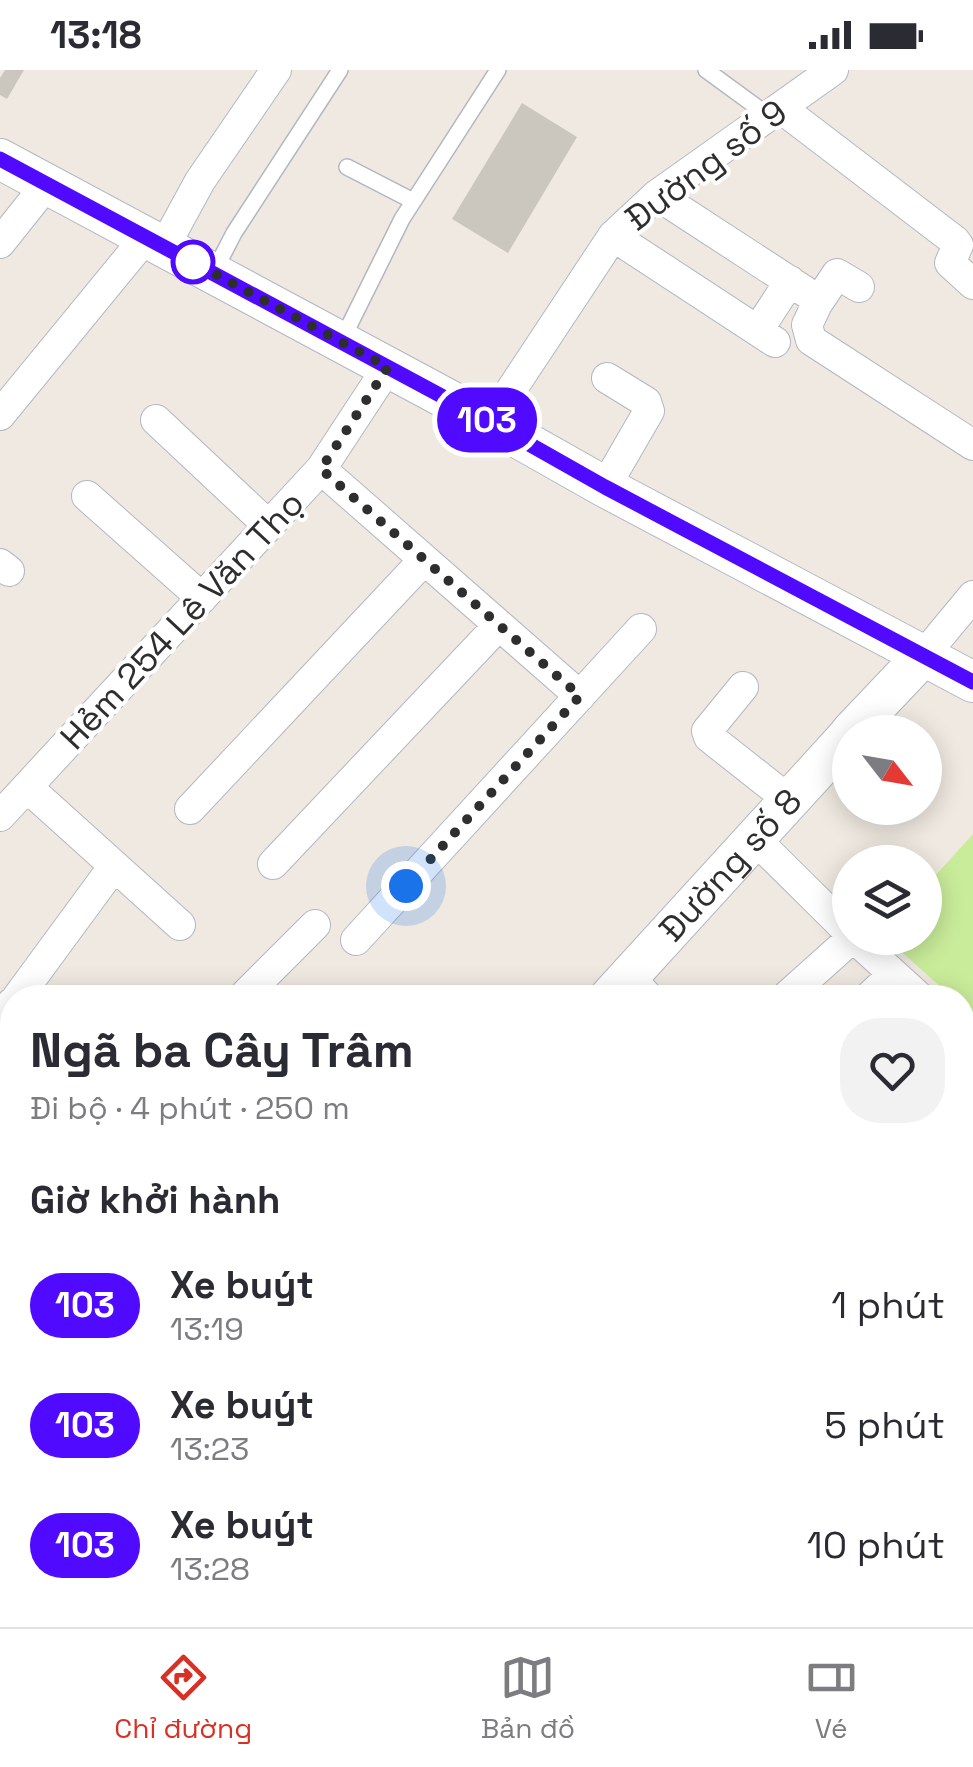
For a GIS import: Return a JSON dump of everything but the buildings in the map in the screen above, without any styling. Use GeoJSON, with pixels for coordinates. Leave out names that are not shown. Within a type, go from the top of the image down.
{"type":"FeatureCollection","features":[{"type":"Feature","properties":{"kind":"main road"},"geometry":{"type":"LineString","coordinates":[[0,159],[973,682]]}},
{"type":"Feature","properties":{"kind":"main road","name":"Đường số 8"},"geometry":{"type":"LineString","coordinates":[[868,715],[924,655]]}},
{"type":"Feature","properties":{"kind":"main road","name":"Đường số 8"},"geometry":{"type":"LineString","coordinates":[[634,985],[754,838],[832,754]]}},
{"type":"Feature","properties":{"kind":"street"},"geometry":{"type":"LineString","coordinates":[[0,416],[155,242],[276,70]]}},
{"type":"Feature","properties":{"kind":"street","name":"Đường số 9"},"geometry":{"type":"LineString","coordinates":[[490,422],[613,236],[657,195],[833,70]]}},
{"type":"Feature","properties":{"kind":"street"},"geometry":{"type":"LineString","coordinates":[[776,112],[955,241],[958,245],[950,263],[973,284]]}},
{"type":"Feature","properties":{"kind":"street"},"geometry":{"type":"LineString","coordinates":[[0,243],[46,184]]}},
{"type":"Feature","properties":{"kind":"street"},"geometry":{"type":"LineString","coordinates":[[657,195],[790,281],[817,304]]}},
{"type":"Feature","properties":{"kind":"street"},"geometry":{"type":"LineString","coordinates":[[613,236],[766,336],[790,281]]}},
{"type":"Feature","properties":{"kind":"street"},"geometry":{"type":"LineString","coordinates":[[858,288],[837,274],[808,325],[811,340],[973,445]]}},
{"type":"Feature","properties":{"kind":"street","name":"Hẻm 254 Lê Văn Thọ"},"geometry":{"type":"LineString","coordinates":[[0,816],[321,469],[388,367]]}},
{"type":"Feature","properties":{"kind":"street"},"geometry":{"type":"LineString","coordinates":[[605,487],[649,411],[646,402],[608,378]]}},
{"type":"Feature","properties":{"kind":"street"},"geometry":{"type":"LineString","coordinates":[[156,420],[269,526]]}},
{"type":"Feature","properties":{"kind":"street"},"geometry":{"type":"LineString","coordinates":[[321,469],[580,696]]}},
{"type":"Feature","properties":{"kind":"street"},"geometry":{"type":"LineString","coordinates":[[87,496],[202,598]]}},
{"type":"Feature","properties":{"kind":"street"},"geometry":{"type":"LineString","coordinates":[[190,810],[422,561]]}},
{"type":"Feature","properties":{"kind":"street"},"geometry":{"type":"LineString","coordinates":[[924,655],[973,596]]}},
{"type":"Feature","properties":{"kind":"street"},"geometry":{"type":"LineString","coordinates":[[273,864],[499,625]]}},
{"type":"Feature","properties":{"kind":"street"},"geometry":{"type":"LineString","coordinates":[[356,940],[641,629]]}},
{"type":"Feature","properties":{"kind":"street"},"geometry":{"type":"LineString","coordinates":[[743,687],[707,731],[789,800]]}},
{"type":"Feature","properties":{"kind":"street"},"geometry":{"type":"LineString","coordinates":[[27,787],[180,925]]}},
{"type":"Feature","properties":{"kind":"street"},"geometry":{"type":"LineString","coordinates":[[754,838],[832,916]]}},
{"type":"Feature","properties":{"kind":"street"},"geometry":{"type":"LineString","coordinates":[[25,985],[114,866]]}},
{"type":"Feature","properties":{"kind":"street"},"geometry":{"type":"LineString","coordinates":[[255,985],[315,924]]}},
{"type":"Feature","properties":{"kind":"street"},"geometry":{"type":"LineString","coordinates":[[799,985],[832,955]]}},
{"type":"Feature","properties":{"kind":"street"},"geometry":{"type":"LineString","coordinates":[[872,955],[905,985]]}},
{"type":"Feature","properties":{"kind":"street"},"geometry":{"type":"LineString","coordinates":[[882,985],[893,975]]}},
{"type":"Feature","properties":{"kind":"lane"},"geometry":{"type":"LineString","coordinates":[[214,274],[234,233],[340,70]]}},
{"type":"Feature","properties":{"kind":"lane"},"geometry":{"type":"LineString","coordinates":[[342,342],[413,201],[498,70]]}},
{"type":"Feature","properties":{"kind":"lane"},"geometry":{"type":"LineString","coordinates":[[706,70],[776,112]]}},
{"type":"Feature","properties":{"kind":"lane"},"geometry":{"type":"LineString","coordinates":[[347,166],[413,201]]}},
{"type":"Feature","properties":{"kind":"green space"},"geometry":{"type":"Polygon","coordinates":[[[973,834],[973,985],[939,985],[905,955],[942,955],[942,868],[973,834]]]}},
{"type":"Feature","properties":{"kind":"bus line","name":"103"},"geometry":{"type":"LineString","coordinates":[[0,159],[973,682]]}},
{"type":"Feature","properties":{"kind":"route"},"geometry":{"type":"LineString","coordinates":[[193,262],[189,260],[388,367],[321,469],[580,696],[406,886]]}}]}
